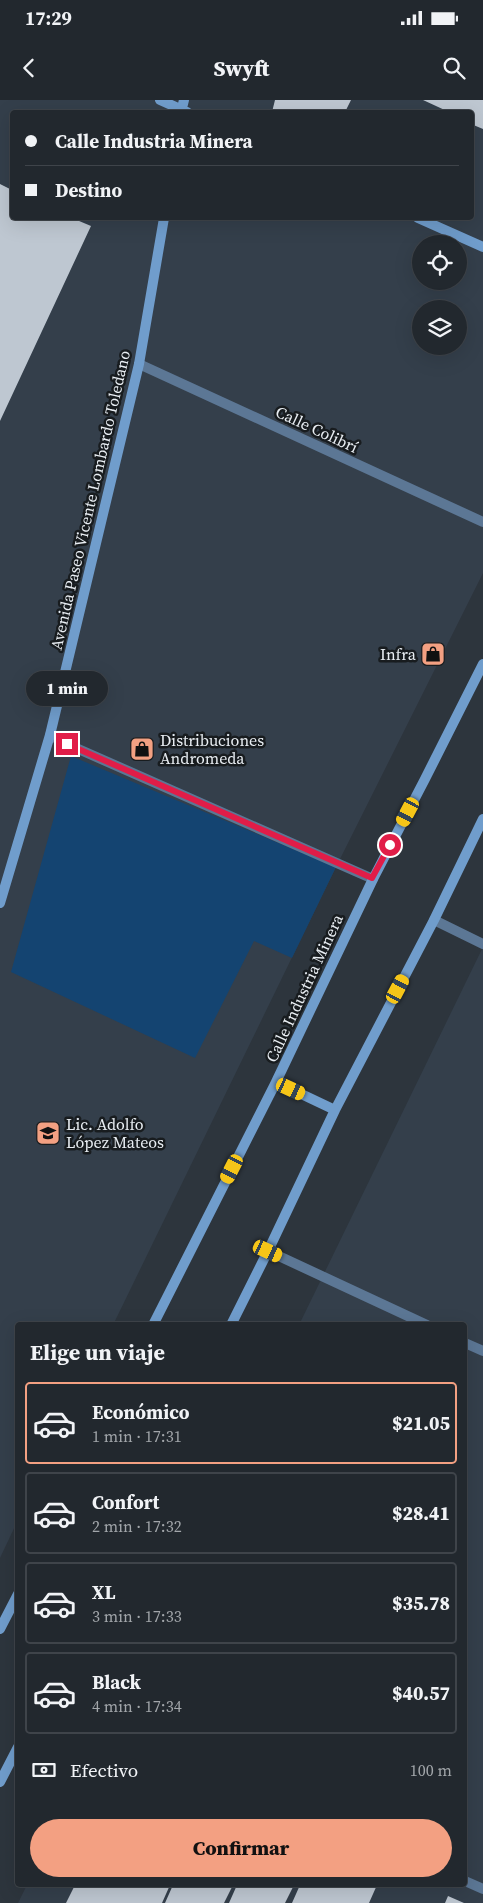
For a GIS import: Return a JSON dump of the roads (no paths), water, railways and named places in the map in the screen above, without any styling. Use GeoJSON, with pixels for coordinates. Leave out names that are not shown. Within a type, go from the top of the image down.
{"type":"FeatureCollection","features":[{"type":"Feature","properties":{"kind":"main road"},"geometry":{"type":"LineString","coordinates":[[160,100],[183,107]]}},
{"type":"Feature","properties":{"kind":"main road","name":"Avenida Paseo Vicente Lombardo Toledano"},"geometry":{"type":"LineString","coordinates":[[0,903],[50,735],[139,364],[164,220]]}},
{"type":"Feature","properties":{"kind":"main road"},"geometry":{"type":"LineString","coordinates":[[422,220],[483,247]]}},
{"type":"Feature","properties":{"kind":"main road","name":"Calle Industria Minera"},"geometry":{"type":"LineString","coordinates":[[155,1322],[276,1082],[372,878],[483,664]]}},
{"type":"Feature","properties":{"kind":"main road"},"geometry":{"type":"LineString","coordinates":[[232,1322],[335,1110],[434,920],[483,819]]}},
{"type":"Feature","properties":{"kind":"main road"},"geometry":{"type":"LineString","coordinates":[[276,1082],[335,1110]]}},
{"type":"Feature","properties":{"kind":"main road"},"geometry":{"type":"LineString","coordinates":[[0,1629],[15,1600]]}},
{"type":"Feature","properties":{"kind":"main road"},"geometry":{"type":"LineString","coordinates":[[0,1782],[15,1753]]}},
{"type":"Feature","properties":{"kind":"street","name":"Calle Colibrí"},"geometry":{"type":"LineString","coordinates":[[139,364],[483,522]]}},
{"type":"Feature","properties":{"kind":"street"},"geometry":{"type":"LineString","coordinates":[[50,735],[372,878]]}},
{"type":"Feature","properties":{"kind":"street"},"geometry":{"type":"LineString","coordinates":[[434,920],[483,944]]}},
{"type":"Feature","properties":{"kind":"street"},"geometry":{"type":"LineString","coordinates":[[268,1251],[421,1322]]}},
{"type":"Feature","properties":{"kind":"street"},"geometry":{"type":"LineString","coordinates":[[467,1344],[483,1351]]}},
{"type":"Feature","properties":{"kind":"street"},"geometry":{"type":"LineString","coordinates":[[467,1882],[483,1889]]}},
{"type":"Feature","properties":{"kind":"place","name":"Infra"},"geometry":{"type":"Point","coordinates":[433,654]}},
{"type":"Feature","properties":{"kind":"place","name":"Distribuciones Andromeda"},"geometry":{"type":"Point","coordinates":[142,749]}},
{"type":"Feature","properties":{"kind":"place","name":"Lic. Adolfo López Mateos"},"geometry":{"type":"Point","coordinates":[48,1133]}}]}
